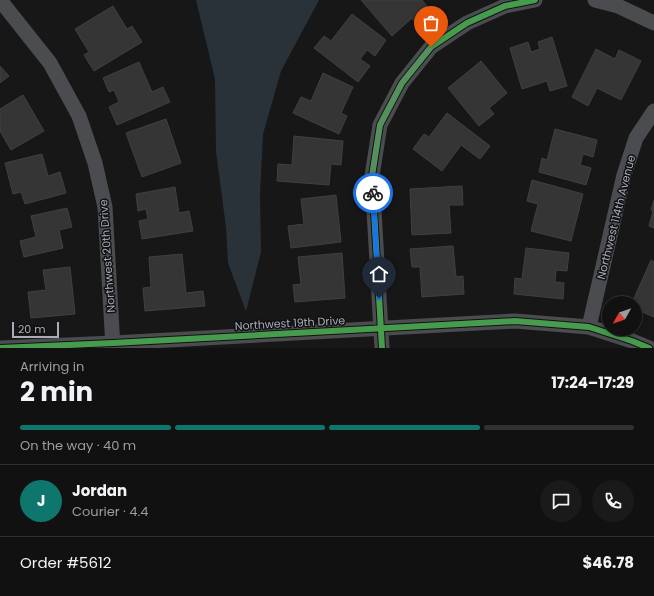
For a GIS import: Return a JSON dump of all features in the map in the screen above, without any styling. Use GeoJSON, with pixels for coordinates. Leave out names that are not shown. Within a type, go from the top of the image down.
{"type":"FeatureCollection","features":[{"type":"Feature","properties":{"kind":"street","name":"Northwest 20th Drive"},"geometry":{"type":"LineString","coordinates":[[0,0],[50,62],[79,116],[95,162],[105,207],[113,346]]}},
{"type":"Feature","properties":{"kind":"street"},"geometry":{"type":"LineString","coordinates":[[382,348],[372,176],[380,125],[402,82],[431,47],[467,23],[505,6],[535,0]]}},
{"type":"Feature","properties":{"kind":"street"},"geometry":{"type":"LineString","coordinates":[[595,0],[618,6],[654,23]]}},
{"type":"Feature","properties":{"kind":"street","name":"Northwest 114th Avenue"},"geometry":{"type":"LineString","coordinates":[[589,327],[624,175],[636,138],[654,111]]}},
{"type":"Feature","properties":{"kind":"street","name":"Northwest 19th Drive"},"geometry":{"type":"LineString","coordinates":[[0,348],[113,346],[381,328],[515,321],[589,327],[649,348]]}},
{"type":"Feature","properties":{"kind":"shaded area"},"geometry":{"type":"Polygon","coordinates":[[[196,0],[319,0],[281,71],[263,134],[260,194],[261,252],[246,311],[228,263],[226,227],[216,152],[215,79],[196,0]]]}},
{"type":"Feature","properties":{"kind":"building"},"geometry":{"type":"Polygon","coordinates":[[[361,0],[422,0],[429,9],[415,22],[412,18],[392,36],[361,0]]]}},
{"type":"Feature","properties":{"kind":"building"},"geometry":{"type":"Polygon","coordinates":[[[113,6],[127,29],[132,26],[142,42],[94,71],[84,55],[89,52],[75,29],[113,6]]]}},
{"type":"Feature","properties":{"kind":"building"},"geometry":{"type":"Polygon","coordinates":[[[352,14],[386,40],[375,56],[367,50],[360,59],[370,66],[358,82],[314,48],[324,36],[331,41],[352,14]]]}},
{"type":"Feature","properties":{"kind":"building"},"geometry":{"type":"Polygon","coordinates":[[[552,37],[567,86],[550,91],[547,81],[522,89],[510,48],[528,42],[531,52],[540,49],[538,42],[552,37]]]}},
{"type":"Feature","properties":{"kind":"building"},"geometry":{"type":"Polygon","coordinates":[[[596,49],[615,59],[619,50],[641,61],[621,100],[597,88],[588,106],[572,97],[596,49]]]}},
{"type":"Feature","properties":{"kind":"building"},"geometry":{"type":"Polygon","coordinates":[[[481,61],[507,93],[489,108],[494,114],[479,126],[448,88],[481,61]]]}},
{"type":"Feature","properties":{"kind":"building"},"geometry":{"type":"Polygon","coordinates":[[[139,62],[152,92],[163,87],[170,102],[117,125],[109,107],[119,102],[114,90],[109,92],[103,78],[139,62]]]}},
{"type":"Feature","properties":{"kind":"building"},"geometry":{"type":"Polygon","coordinates":[[[0,66],[9,76],[0,83],[0,66]]]}},
{"type":"Feature","properties":{"kind":"building"},"geometry":{"type":"Polygon","coordinates":[[[323,73],[353,87],[341,113],[347,116],[339,134],[293,113],[301,97],[311,101],[323,73]]]}},
{"type":"Feature","properties":{"kind":"building"},"geometry":{"type":"Polygon","coordinates":[[[23,95],[44,131],[11,150],[0,131],[0,109],[23,95]]]}},
{"type":"Feature","properties":{"kind":"building"},"geometry":{"type":"Polygon","coordinates":[[[447,113],[490,146],[480,159],[461,145],[442,171],[413,149],[424,134],[429,137],[447,113]]]}},
{"type":"Feature","properties":{"kind":"building"},"geometry":{"type":"Polygon","coordinates":[[[166,119],[181,163],[142,177],[126,133],[166,119]]]}},
{"type":"Feature","properties":{"kind":"building"},"geometry":{"type":"Polygon","coordinates":[[[555,129],[597,140],[593,157],[583,154],[580,165],[591,168],[586,185],[539,172],[542,158],[547,160],[555,129]]]}},
{"type":"Feature","properties":{"kind":"building"},"geometry":{"type":"Polygon","coordinates":[[[294,136],[343,141],[341,165],[331,164],[329,185],[277,181],[278,164],[292,165],[294,136]]]}},
{"type":"Feature","properties":{"kind":"building"},"geometry":{"type":"Polygon","coordinates":[[[42,154],[48,176],[60,172],[66,193],[25,204],[21,192],[13,194],[5,163],[42,154]]]}},
{"type":"Feature","properties":{"kind":"building"},"geometry":{"type":"Polygon","coordinates":[[[532,180],[583,194],[571,241],[531,231],[538,204],[527,201],[532,180]]]}},
{"type":"Feature","properties":{"kind":"building"},"geometry":{"type":"Polygon","coordinates":[[[462,186],[463,205],[449,205],[451,233],[412,235],[410,189],[462,186]]]}},
{"type":"Feature","properties":{"kind":"building"},"geometry":{"type":"Polygon","coordinates":[[[175,187],[179,213],[189,211],[193,231],[142,239],[139,221],[148,219],[146,209],[138,211],[136,194],[175,187]]]}},
{"type":"Feature","properties":{"kind":"building"},"geometry":{"type":"Polygon","coordinates":[[[336,195],[341,242],[291,248],[288,226],[304,224],[301,199],[336,195]]]}},
{"type":"Feature","properties":{"kind":"building"},"geometry":{"type":"Polygon","coordinates":[[[654,200],[654,228],[649,226],[654,200]]]}},
{"type":"Feature","properties":{"kind":"building"},"geometry":{"type":"Polygon","coordinates":[[[67,208],[72,227],[59,230],[63,248],[24,257],[20,241],[36,237],[31,216],[67,208]]]}},
{"type":"Feature","properties":{"kind":"building"},"geometry":{"type":"Polygon","coordinates":[[[453,246],[456,277],[463,276],[464,294],[422,297],[420,267],[412,267],[410,249],[453,246]]]}},
{"type":"Feature","properties":{"kind":"building"},"geometry":{"type":"Polygon","coordinates":[[[526,248],[569,253],[567,271],[556,270],[555,282],[564,283],[563,299],[514,294],[515,278],[522,279],[526,248]]]}},
{"type":"Feature","properties":{"kind":"building"},"geometry":{"type":"Polygon","coordinates":[[[342,253],[345,298],[295,302],[293,285],[301,284],[298,257],[342,253]]]}},
{"type":"Feature","properties":{"kind":"building"},"geometry":{"type":"Polygon","coordinates":[[[182,254],[186,293],[203,291],[205,306],[145,311],[143,288],[151,287],[149,257],[182,254]]]}},
{"type":"Feature","properties":{"kind":"building"},"geometry":{"type":"Polygon","coordinates":[[[651,260],[654,262],[654,317],[642,312],[642,296],[635,296],[651,260]]]}},
{"type":"Feature","properties":{"kind":"building"},"geometry":{"type":"Polygon","coordinates":[[[70,267],[75,314],[31,318],[28,292],[46,290],[43,270],[70,267]]]}},
{"type":"Feature","properties":{"kind":"cycle path"},"geometry":{"type":"LineString","coordinates":[[382,348],[372,176],[380,125],[402,83],[431,47],[467,23],[505,6],[535,0]]}},
{"type":"Feature","properties":{"kind":"cycle path"},"geometry":{"type":"LineString","coordinates":[[0,348],[515,321],[589,327],[649,348]]}},
{"type":"Feature","properties":{"kind":"way so far"},"geometry":{"type":"LineString","coordinates":[[373,193],[372,176],[380,125],[402,82],[431,47]]}},
{"type":"Feature","properties":{"kind":"route"},"geometry":{"type":"LineString","coordinates":[[373,193],[379,298]]}}]}
